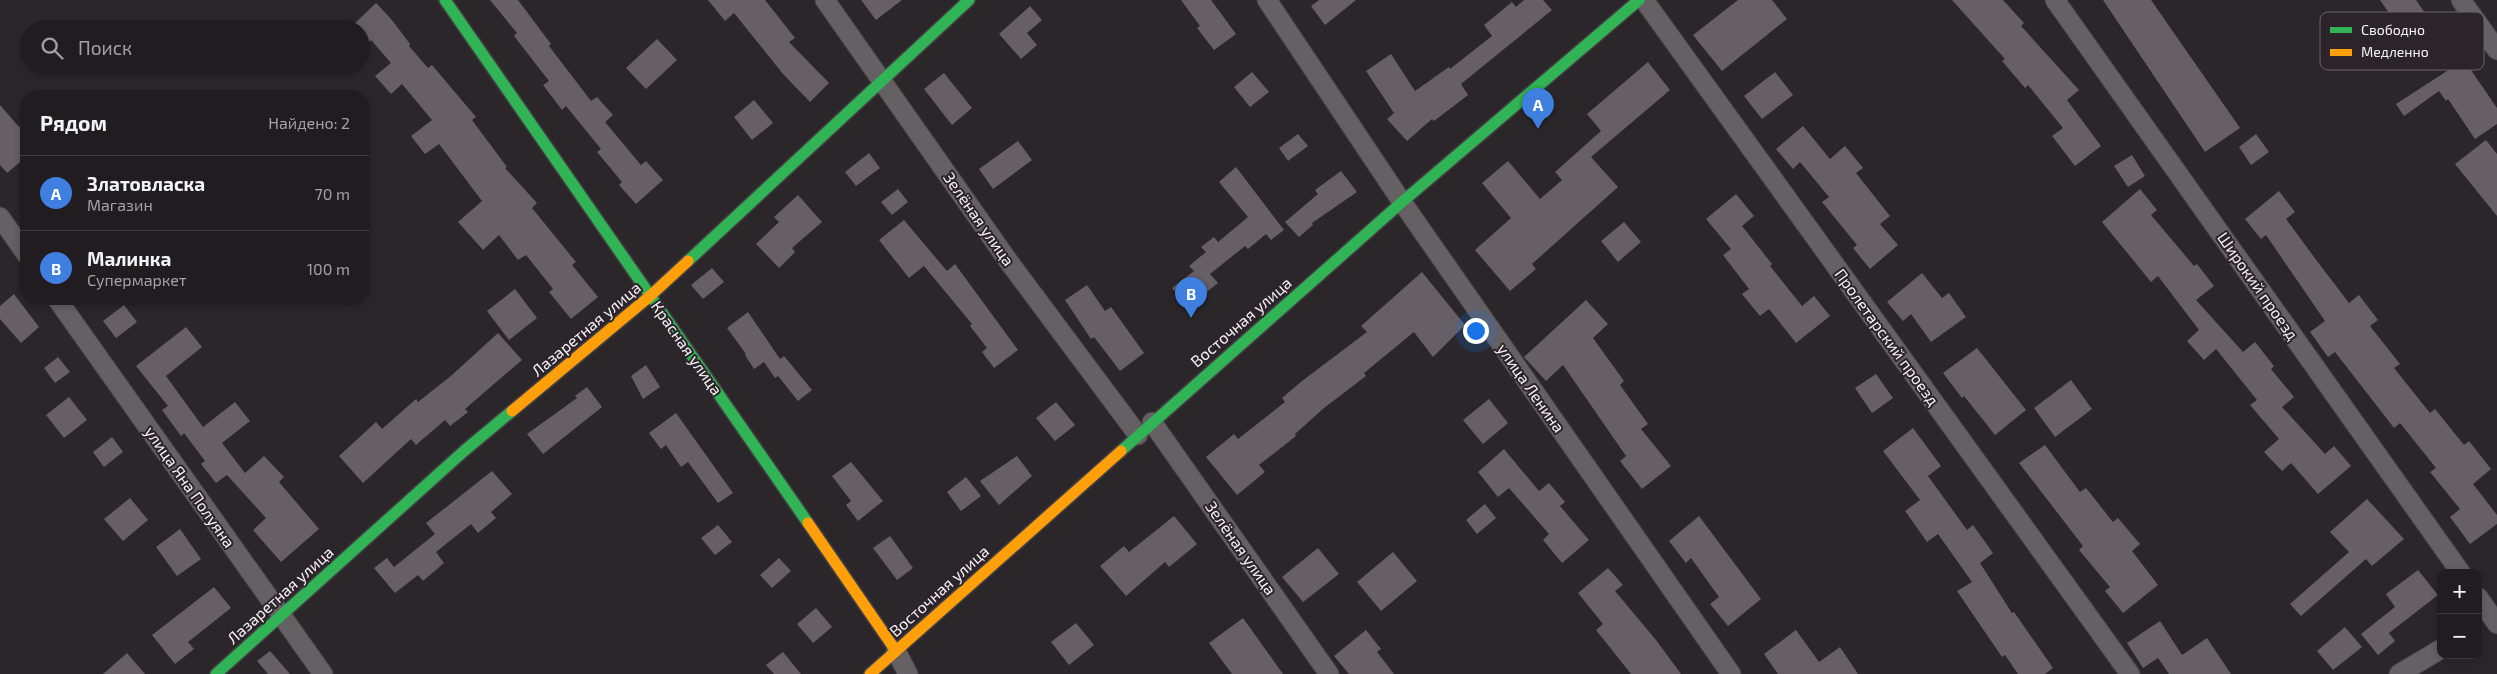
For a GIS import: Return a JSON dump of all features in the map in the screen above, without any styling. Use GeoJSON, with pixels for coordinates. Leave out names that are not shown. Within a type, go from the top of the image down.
{"type":"FeatureCollection","features":[{"type":"Feature","properties":{"kind":"street","name":"Красная улица"},"geometry":{"type":"LineString","coordinates":[[444,0],[896,651],[908,674]]}},
{"type":"Feature","properties":{"kind":"street","name":"Зелёная улица"},"geometry":{"type":"LineString","coordinates":[[825,0],[1009,262],[1138,435]]}},
{"type":"Feature","properties":{"kind":"street","name":"Лазаретная улица"},"geometry":{"type":"LineString","coordinates":[[216,674],[464,452],[650,296],[969,0]]}},
{"type":"Feature","properties":{"kind":"street","name":"улица Ленина"},"geometry":{"type":"LineString","coordinates":[[1267,0],[1402,202],[1731,674]]}},
{"type":"Feature","properties":{"kind":"street","name":"Восточная улица"},"geometry":{"type":"LineString","coordinates":[[870,674],[1402,202],[1640,0]]}},
{"type":"Feature","properties":{"kind":"street","name":"Пролетарский проезд"},"geometry":{"type":"LineString","coordinates":[[1644,0],[2130,674]]}},
{"type":"Feature","properties":{"kind":"street","name":"Широкий проезд"},"geometry":{"type":"LineString","coordinates":[[2056,0],[2458,569]]}},
{"type":"Feature","properties":{"kind":"street"},"geometry":{"type":"LineString","coordinates":[[2461,0],[2470,12]]}},
{"type":"Feature","properties":{"kind":"street"},"geometry":{"type":"LineString","coordinates":[[2484,32],[2497,50]]}},
{"type":"Feature","properties":{"kind":"street"},"geometry":{"type":"LineString","coordinates":[[0,217],[20,245]]}},
{"type":"Feature","properties":{"kind":"street","name":"улица Яна Полуяна"},"geometry":{"type":"LineString","coordinates":[[62,305],[323,674]]}},
{"type":"Feature","properties":{"kind":"street","name":"Зелёная улица"},"geometry":{"type":"LineString","coordinates":[[1152,422],[1329,674]]}},
{"type":"Feature","properties":{"kind":"street"},"geometry":{"type":"LineString","coordinates":[[2482,606],[2489,622]]}},
{"type":"Feature","properties":{"kind":"street"},"geometry":{"type":"LineString","coordinates":[[2399,674],[2437,651]]}},
{"type":"Feature","properties":{"kind":"building"},"geometry":{"type":"Polygon","coordinates":[[[490,0],[518,0],[551,44],[549,46],[591,101],[597,97],[613,115],[605,122],[641,165],[646,161],[663,180],[636,204],[619,185],[622,182],[597,152],[601,149],[566,106],[562,110],[543,85],[549,81],[514,36],[517,33],[490,0]]]}},
{"type":"Feature","properties":{"kind":"building"},"geometry":{"type":"Polygon","coordinates":[[[708,0],[765,0],[795,38],[789,42],[829,83],[810,102],[783,74],[734,13],[725,21],[708,0]]]}},
{"type":"Feature","properties":{"kind":"building"},"geometry":{"type":"Polygon","coordinates":[[[861,0],[902,0],[876,20],[861,0]]]}},
{"type":"Feature","properties":{"kind":"building"},"geometry":{"type":"Polygon","coordinates":[[[1181,0],[1211,0],[1236,34],[1214,50],[1197,28],[1200,26],[1181,0]]]}},
{"type":"Feature","properties":{"kind":"building"},"geometry":{"type":"Polygon","coordinates":[[[1319,0],[1356,0],[1325,25],[1311,6],[1319,0]]]}},
{"type":"Feature","properties":{"kind":"building"},"geometry":{"type":"Polygon","coordinates":[[[1524,0],[1543,0],[1552,10],[1461,84],[1468,95],[1434,121],[1432,119],[1407,141],[1387,119],[1394,113],[1366,71],[1391,54],[1415,91],[1449,67],[1450,69],[1492,36],[1484,25],[1512,2],[1516,7],[1524,0]]]}},
{"type":"Feature","properties":{"kind":"building"},"geometry":{"type":"Polygon","coordinates":[[[1738,0],[1772,0],[1787,19],[1722,71],[1693,35],[1738,0]]]}},
{"type":"Feature","properties":{"kind":"building"},"geometry":{"type":"Polygon","coordinates":[[[1952,0],[2003,0],[2024,23],[2021,26],[2079,90],[2067,100],[2101,146],[2075,166],[2052,136],[2063,128],[2028,85],[2025,88],[2002,61],[2005,59],[1952,0]]]}},
{"type":"Feature","properties":{"kind":"building"},"geometry":{"type":"Polygon","coordinates":[[[2103,0],[2151,0],[2240,128],[2205,152],[2103,0]]]}},
{"type":"Feature","properties":{"kind":"building"},"geometry":{"type":"Polygon","coordinates":[[[2380,0],[2416,0],[2424,12],[2388,12],[2380,0]]]}},
{"type":"Feature","properties":{"kind":"building"},"geometry":{"type":"Polygon","coordinates":[[[376,3],[392,20],[410,44],[409,46],[428,68],[432,65],[476,117],[472,120],[507,167],[505,168],[537,203],[532,208],[576,262],[572,265],[598,297],[571,319],[549,292],[553,289],[526,255],[518,260],[499,235],[483,250],[458,222],[482,201],[439,144],[425,154],[411,136],[432,120],[402,84],[391,94],[375,76],[391,63],[370,41],[370,20],[358,20],[376,3]]]}},
{"type":"Feature","properties":{"kind":"building"},"geometry":{"type":"Polygon","coordinates":[[[1030,6],[1042,20],[1027,33],[1037,45],[1021,59],[999,34],[1030,6]]]}},
{"type":"Feature","properties":{"kind":"building"},"geometry":{"type":"Polygon","coordinates":[[[657,39],[677,60],[646,89],[626,68],[657,39]]]}},
{"type":"Feature","properties":{"kind":"building"},"geometry":{"type":"Polygon","coordinates":[[[1648,62],[1670,90],[1591,157],[1618,187],[1532,264],[1536,269],[1510,291],[1475,250],[1511,218],[1482,183],[1508,161],[1540,199],[1562,180],[1555,172],[1601,131],[1587,114],[1648,62]]]}},
{"type":"Feature","properties":{"kind":"building"},"geometry":{"type":"Polygon","coordinates":[[[2449,70],[2471,70],[2497,108],[2497,124],[2475,139],[2448,99],[2446,101],[2439,91],[2404,116],[2396,104],[2449,70]]]}},
{"type":"Feature","properties":{"kind":"building"},"geometry":{"type":"Polygon","coordinates":[[[1252,72],[1269,92],[1250,107],[1234,87],[1252,72]]]}},
{"type":"Feature","properties":{"kind":"building"},"geometry":{"type":"Polygon","coordinates":[[[1775,72],[1793,95],[1762,119],[1744,96],[1775,72]]]}},
{"type":"Feature","properties":{"kind":"building"},"geometry":{"type":"Polygon","coordinates":[[[944,73],[972,108],[952,125],[924,89],[944,73]]]}},
{"type":"Feature","properties":{"kind":"building"},"geometry":{"type":"Polygon","coordinates":[[[754,100],[773,123],[752,140],[734,117],[754,100]]]}},
{"type":"Feature","properties":{"kind":"building"},"geometry":{"type":"Polygon","coordinates":[[[0,105],[20,126],[20,162],[7,173],[0,165],[0,105]]]}},
{"type":"Feature","properties":{"kind":"building"},"geometry":{"type":"Polygon","coordinates":[[[1803,126],[1830,159],[1845,146],[1863,168],[1856,173],[1890,216],[1880,224],[1898,245],[1870,269],[1853,248],[1857,245],[1822,202],[1829,197],[1800,162],[1793,169],[1776,149],[1803,126]]]}},
{"type":"Feature","properties":{"kind":"building"},"geometry":{"type":"Polygon","coordinates":[[[1298,134],[1308,146],[1288,161],[1279,148],[1298,134]]]}},
{"type":"Feature","properties":{"kind":"building"},"geometry":{"type":"Polygon","coordinates":[[[2256,134],[2269,152],[2251,165],[2239,147],[2256,134]]]}},
{"type":"Feature","properties":{"kind":"building"},"geometry":{"type":"Polygon","coordinates":[[[2486,140],[2497,154],[2497,216],[2455,164],[2486,140]]]}},
{"type":"Feature","properties":{"kind":"building"},"geometry":{"type":"Polygon","coordinates":[[[1018,141],[1032,160],[993,189],[979,169],[1018,141]]]}},
{"type":"Feature","properties":{"kind":"building"},"geometry":{"type":"Polygon","coordinates":[[[869,153],[880,168],[856,186],[845,172],[869,153]]]}},
{"type":"Feature","properties":{"kind":"building"},"geometry":{"type":"Polygon","coordinates":[[[2132,155],[2145,176],[2128,187],[2114,166],[2132,155]]]}},
{"type":"Feature","properties":{"kind":"building"},"geometry":{"type":"Polygon","coordinates":[[[1236,167],[1284,230],[1271,240],[1266,234],[1248,249],[1245,246],[1210,274],[1218,283],[1188,307],[1172,288],[1194,271],[1189,266],[1206,252],[1201,247],[1214,237],[1218,242],[1248,217],[1219,182],[1236,167]]]}},
{"type":"Feature","properties":{"kind":"building"},"geometry":{"type":"Polygon","coordinates":[[[1341,171],[1357,192],[1312,223],[1313,225],[1299,237],[1285,222],[1318,194],[1315,190],[1341,171]]]}},
{"type":"Feature","properties":{"kind":"building"},"geometry":{"type":"Polygon","coordinates":[[[898,189],[908,202],[892,215],[881,202],[898,189]]]}},
{"type":"Feature","properties":{"kind":"building"},"geometry":{"type":"Polygon","coordinates":[[[2140,189],[2157,210],[2151,215],[2194,266],[2197,264],[2214,286],[2196,300],[2243,352],[2255,342],[2274,366],[2271,369],[2294,397],[2282,407],[2325,454],[2334,446],[2351,466],[2318,494],[2291,463],[2282,471],[2264,452],[2279,439],[2250,405],[2257,400],[2216,349],[2204,360],[2187,341],[2199,330],[2158,276],[2151,282],[2102,222],[2140,189]]]}},
{"type":"Feature","properties":{"kind":"building"},"geometry":{"type":"Polygon","coordinates":[[[2279,191],[2295,212],[2286,219],[2349,303],[2359,295],[2378,320],[2370,326],[2400,364],[2394,368],[2430,413],[2435,409],[2464,445],[2469,441],[2491,469],[2473,484],[2497,515],[2497,524],[2470,544],[2450,517],[2460,509],[2430,472],[2436,468],[2400,423],[2394,428],[2335,352],[2328,357],[2310,332],[2325,321],[2266,235],[2261,239],[2245,219],[2279,191]]]}},
{"type":"Feature","properties":{"kind":"building"},"geometry":{"type":"Polygon","coordinates":[[[1736,194],[1754,216],[1742,226],[1772,264],[1770,266],[1802,306],[1814,296],[1830,316],[1796,343],[1769,309],[1760,316],[1742,294],[1749,289],[1723,255],[1731,249],[1706,219],[1736,194]]]}},
{"type":"Feature","properties":{"kind":"building"},"geometry":{"type":"Polygon","coordinates":[[[798,195],[822,222],[792,248],[795,252],[779,268],[756,244],[779,222],[774,217],[798,195]]]}},
{"type":"Feature","properties":{"kind":"building"},"geometry":{"type":"Polygon","coordinates":[[[904,220],[947,271],[955,264],[1018,350],[994,368],[982,352],[987,348],[970,326],[972,324],[924,266],[909,278],[879,240],[904,220]]]}},
{"type":"Feature","properties":{"kind":"building"},"geometry":{"type":"Polygon","coordinates":[[[1624,222],[1641,242],[1618,262],[1601,241],[1624,222]]]}},
{"type":"Feature","properties":{"kind":"building"},"geometry":{"type":"Polygon","coordinates":[[[712,268],[724,282],[703,299],[691,285],[712,268]]]}},
{"type":"Feature","properties":{"kind":"building"},"geometry":{"type":"Polygon","coordinates":[[[1422,272],[1465,325],[1433,357],[1414,332],[1364,373],[1366,376],[1324,408],[1295,434],[1296,436],[1259,465],[1265,472],[1237,495],[1206,457],[1234,434],[1238,439],[1285,402],[1282,398],[1302,381],[1367,332],[1361,326],[1422,272]]]}},
{"type":"Feature","properties":{"kind":"building"},"geometry":{"type":"Polygon","coordinates":[[[1922,273],[1942,298],[1949,293],[1966,317],[1931,342],[1911,314],[1903,321],[1887,302],[1922,273]]]}},
{"type":"Feature","properties":{"kind":"building"},"geometry":{"type":"Polygon","coordinates":[[[1087,285],[1105,311],[1111,307],[1144,353],[1120,371],[1094,337],[1091,339],[1065,300],[1087,285]]]}},
{"type":"Feature","properties":{"kind":"building"},"geometry":{"type":"Polygon","coordinates":[[[515,289],[537,318],[509,340],[487,311],[515,289]]]}},
{"type":"Feature","properties":{"kind":"building"},"geometry":{"type":"Polygon","coordinates":[[[14,294],[20,305],[22,305],[39,327],[21,343],[0,319],[0,306],[14,294]]]}},
{"type":"Feature","properties":{"kind":"building"},"geometry":{"type":"Polygon","coordinates":[[[1586,300],[1608,324],[1593,338],[1624,381],[1620,385],[1648,424],[1641,429],[1671,466],[1642,489],[1620,461],[1626,456],[1563,365],[1546,381],[1524,357],[1586,300]]]}},
{"type":"Feature","properties":{"kind":"building"},"geometry":{"type":"Polygon","coordinates":[[[124,305],[137,322],[116,338],[103,321],[124,305]]]}},
{"type":"Feature","properties":{"kind":"building"},"geometry":{"type":"Polygon","coordinates":[[[748,312],[780,359],[784,356],[812,390],[798,401],[778,376],[775,378],[764,362],[754,369],[746,354],[727,328],[748,312]]]}},
{"type":"Feature","properties":{"kind":"building"},"geometry":{"type":"Polygon","coordinates":[[[186,327],[202,347],[166,376],[203,427],[235,402],[250,421],[222,443],[245,473],[264,456],[284,477],[279,482],[319,529],[281,562],[253,530],[266,518],[227,475],[216,483],[201,464],[205,461],[184,433],[181,436],[162,410],[168,406],[136,366],[186,327]]]}},
{"type":"Feature","properties":{"kind":"building"},"geometry":{"type":"Polygon","coordinates":[[[498,333],[522,360],[465,409],[468,412],[450,426],[445,420],[416,445],[411,439],[363,483],[339,456],[376,422],[382,429],[416,399],[418,402],[452,375],[498,333]]]}},
{"type":"Feature","properties":{"kind":"building"},"geometry":{"type":"Polygon","coordinates":[[[1977,348],[2026,410],[1995,435],[1964,396],[1962,398],[1943,373],[1977,348]]]}},
{"type":"Feature","properties":{"kind":"building"},"geometry":{"type":"Polygon","coordinates":[[[58,357],[70,372],[55,383],[44,368],[58,357]]]}},
{"type":"Feature","properties":{"kind":"building"},"geometry":{"type":"Polygon","coordinates":[[[646,365],[660,387],[643,399],[631,376],[646,365]]]}},
{"type":"Feature","properties":{"kind":"building"},"geometry":{"type":"Polygon","coordinates":[[[1876,374],[1893,398],[1872,413],[1855,388],[1876,374]]]}},
{"type":"Feature","properties":{"kind":"building"},"geometry":{"type":"Polygon","coordinates":[[[2071,380],[2092,409],[2055,437],[2034,408],[2071,380]]]}},
{"type":"Feature","properties":{"kind":"building"},"geometry":{"type":"Polygon","coordinates":[[[587,387],[602,407],[543,454],[527,434],[577,398],[575,396],[587,387]]]}},
{"type":"Feature","properties":{"kind":"building"},"geometry":{"type":"Polygon","coordinates":[[[69,397],[87,420],[64,438],[46,415],[69,397]]]}},
{"type":"Feature","properties":{"kind":"building"},"geometry":{"type":"Polygon","coordinates":[[[1489,399],[1508,423],[1483,444],[1463,420],[1489,399]]]}},
{"type":"Feature","properties":{"kind":"building"},"geometry":{"type":"Polygon","coordinates":[[[1056,402],[1075,425],[1055,441],[1036,418],[1056,402]]]}},
{"type":"Feature","properties":{"kind":"building"},"geometry":{"type":"Polygon","coordinates":[[[676,413],[733,493],[718,503],[688,462],[681,467],[666,445],[661,449],[649,433],[676,413]]]}},
{"type":"Feature","properties":{"kind":"building"},"geometry":{"type":"Polygon","coordinates":[[[1913,428],[1941,466],[1928,476],[1967,530],[1973,525],[1993,553],[1980,563],[2012,613],[2014,612],[2053,668],[2045,674],[2018,674],[2005,655],[2002,657],[1957,591],[1972,582],[1938,534],[1927,542],[1905,511],[1920,500],[1883,451],[1913,428]]]}},
{"type":"Feature","properties":{"kind":"building"},"geometry":{"type":"Polygon","coordinates":[[[112,437],[123,452],[104,467],[93,452],[112,437]]]}},
{"type":"Feature","properties":{"kind":"building"},"geometry":{"type":"Polygon","coordinates":[[[2045,445],[2080,492],[2086,488],[2113,522],[2118,518],[2140,544],[2132,551],[2158,585],[2123,613],[2105,591],[2110,587],[2079,550],[2083,546],[2019,463],[2045,445]]]}},
{"type":"Feature","properties":{"kind":"building"},"geometry":{"type":"Polygon","coordinates":[[[1504,449],[1539,491],[1549,483],[1565,502],[1560,506],[1589,540],[1562,563],[1543,540],[1549,534],[1509,488],[1498,497],[1478,472],[1504,449]]]}},
{"type":"Feature","properties":{"kind":"building"},"geometry":{"type":"Polygon","coordinates":[[[1017,456],[1032,476],[999,505],[980,481],[1017,456]]]}},
{"type":"Feature","properties":{"kind":"building"},"geometry":{"type":"Polygon","coordinates":[[[851,462],[883,501],[858,521],[846,505],[851,501],[832,476],[851,462]]]}},
{"type":"Feature","properties":{"kind":"building"},"geometry":{"type":"Polygon","coordinates":[[[492,471],[512,494],[491,512],[496,518],[478,533],[471,524],[436,552],[444,563],[423,581],[418,575],[395,593],[374,568],[387,558],[394,567],[435,534],[426,523],[492,471]]]}},
{"type":"Feature","properties":{"kind":"building"},"geometry":{"type":"Polygon","coordinates":[[[966,477],[981,496],[961,511],[947,492],[966,477]]]}},
{"type":"Feature","properties":{"kind":"building"},"geometry":{"type":"Polygon","coordinates":[[[130,498],[148,520],[123,541],[104,519],[130,498]]]}},
{"type":"Feature","properties":{"kind":"building"},"geometry":{"type":"Polygon","coordinates":[[[2367,499],[2404,539],[2372,566],[2366,559],[2301,616],[2290,604],[2349,552],[2330,532],[2367,499]]]}},
{"type":"Feature","properties":{"kind":"building"},"geometry":{"type":"Polygon","coordinates":[[[1485,504],[1496,518],[1477,534],[1466,520],[1485,504]]]}},
{"type":"Feature","properties":{"kind":"building"},"geometry":{"type":"Polygon","coordinates":[[[1174,516],[1197,544],[1169,567],[1165,562],[1126,596],[1100,566],[1124,546],[1129,552],[1174,516]]]}},
{"type":"Feature","properties":{"kind":"building"},"geometry":{"type":"Polygon","coordinates":[[[1699,516],[1761,599],[1728,626],[1710,604],[1719,597],[1691,558],[1686,563],[1669,541],[1699,516]]]}},
{"type":"Feature","properties":{"kind":"building"},"geometry":{"type":"Polygon","coordinates":[[[718,525],[732,542],[715,555],[701,538],[718,525]]]}},
{"type":"Feature","properties":{"kind":"building"},"geometry":{"type":"Polygon","coordinates":[[[180,529],[201,559],[177,576],[156,547],[180,529]]]}},
{"type":"Feature","properties":{"kind":"building"},"geometry":{"type":"Polygon","coordinates":[[[890,536],[913,568],[897,580],[873,548],[890,536]]]}},
{"type":"Feature","properties":{"kind":"building"},"geometry":{"type":"Polygon","coordinates":[[[1318,548],[1339,574],[1303,602],[1282,577],[1318,548]]]}},
{"type":"Feature","properties":{"kind":"building"},"geometry":{"type":"Polygon","coordinates":[[[1393,552],[1417,581],[1381,611],[1357,582],[1393,552]]]}},
{"type":"Feature","properties":{"kind":"building"},"geometry":{"type":"Polygon","coordinates":[[[779,558],[791,571],[772,588],[760,575],[779,558]]]}},
{"type":"Feature","properties":{"kind":"building"},"geometry":{"type":"Polygon","coordinates":[[[1608,568],[1623,585],[1615,591],[1656,640],[1681,674],[1631,674],[1596,630],[1603,624],[1578,593],[1608,568]]]}},
{"type":"Feature","properties":{"kind":"building"},"geometry":{"type":"Polygon","coordinates":[[[2418,570],[2437,596],[2389,633],[2395,641],[2378,655],[2361,634],[2395,607],[2386,594],[2418,570]]]}},
{"type":"Feature","properties":{"kind":"building"},"geometry":{"type":"Polygon","coordinates":[[[214,587],[231,608],[188,642],[194,649],[175,664],[152,635],[214,587]]]}},
{"type":"Feature","properties":{"kind":"building"},"geometry":{"type":"Polygon","coordinates":[[[816,608],[832,627],[813,643],[797,624],[816,608]]]}},
{"type":"Feature","properties":{"kind":"building"},"geometry":{"type":"Polygon","coordinates":[[[1243,618],[1283,674],[1232,674],[1209,643],[1243,618]]]}},
{"type":"Feature","properties":{"kind":"building"},"geometry":{"type":"Polygon","coordinates":[[[2160,621],[2182,655],[2207,638],[2231,674],[2169,674],[2158,658],[2143,668],[2127,643],[2160,621]]]}},
{"type":"Feature","properties":{"kind":"building"},"geometry":{"type":"Polygon","coordinates":[[[1076,623],[1094,645],[1069,665],[1051,642],[1076,623]]]}},
{"type":"Feature","properties":{"kind":"building"},"geometry":{"type":"Polygon","coordinates":[[[2345,627],[2362,647],[2333,670],[2317,651],[2345,627]]]}},
{"type":"Feature","properties":{"kind":"building"},"geometry":{"type":"Polygon","coordinates":[[[1366,630],[1381,649],[1377,652],[1394,674],[1349,674],[1334,656],[1366,630]]]}},
{"type":"Feature","properties":{"kind":"building"},"geometry":{"type":"Polygon","coordinates":[[[1796,630],[1819,662],[1840,647],[1858,674],[1778,674],[1764,654],[1796,630]]]}},
{"type":"Feature","properties":{"kind":"building"},"geometry":{"type":"Polygon","coordinates":[[[270,651],[290,674],[268,674],[257,661],[270,651]]]}},
{"type":"Feature","properties":{"kind":"building"},"geometry":{"type":"Polygon","coordinates":[[[783,652],[801,674],[774,674],[766,665],[783,652]]]}},
{"type":"Feature","properties":{"kind":"building"},"geometry":{"type":"Polygon","coordinates":[[[127,653],[145,674],[103,674],[127,653]]]}},
{"type":"Feature","properties":{"kind":"traffic: fast"},"geometry":{"type":"LineString","coordinates":[[445,0],[808,523]]}},
{"type":"Feature","properties":{"kind":"traffic: fast"},"geometry":{"type":"LineString","coordinates":[[688,261],[969,0]]}},
{"type":"Feature","properties":{"kind":"traffic: fast"},"geometry":{"type":"LineString","coordinates":[[1121,451],[1402,202],[1639,0]]}},
{"type":"Feature","properties":{"kind":"traffic: fast"},"geometry":{"type":"LineString","coordinates":[[216,674],[464,451],[512,411]]}},
{"type":"Feature","properties":{"kind":"traffic: slow"},"geometry":{"type":"LineString","coordinates":[[512,411],[650,296],[688,261]]}},
{"type":"Feature","properties":{"kind":"traffic: slow"},"geometry":{"type":"LineString","coordinates":[[870,674],[1121,451]]}},
{"type":"Feature","properties":{"kind":"traffic: slow"},"geometry":{"type":"LineString","coordinates":[[808,523],[896,651]]}},
{"type":"Feature","properties":{"kind":"place","name":"Златовласка"},"geometry":{"type":"Point","coordinates":[1538,129]}},
{"type":"Feature","properties":{"kind":"place","name":"Малинка"},"geometry":{"type":"Point","coordinates":[1191,318]}}]}
